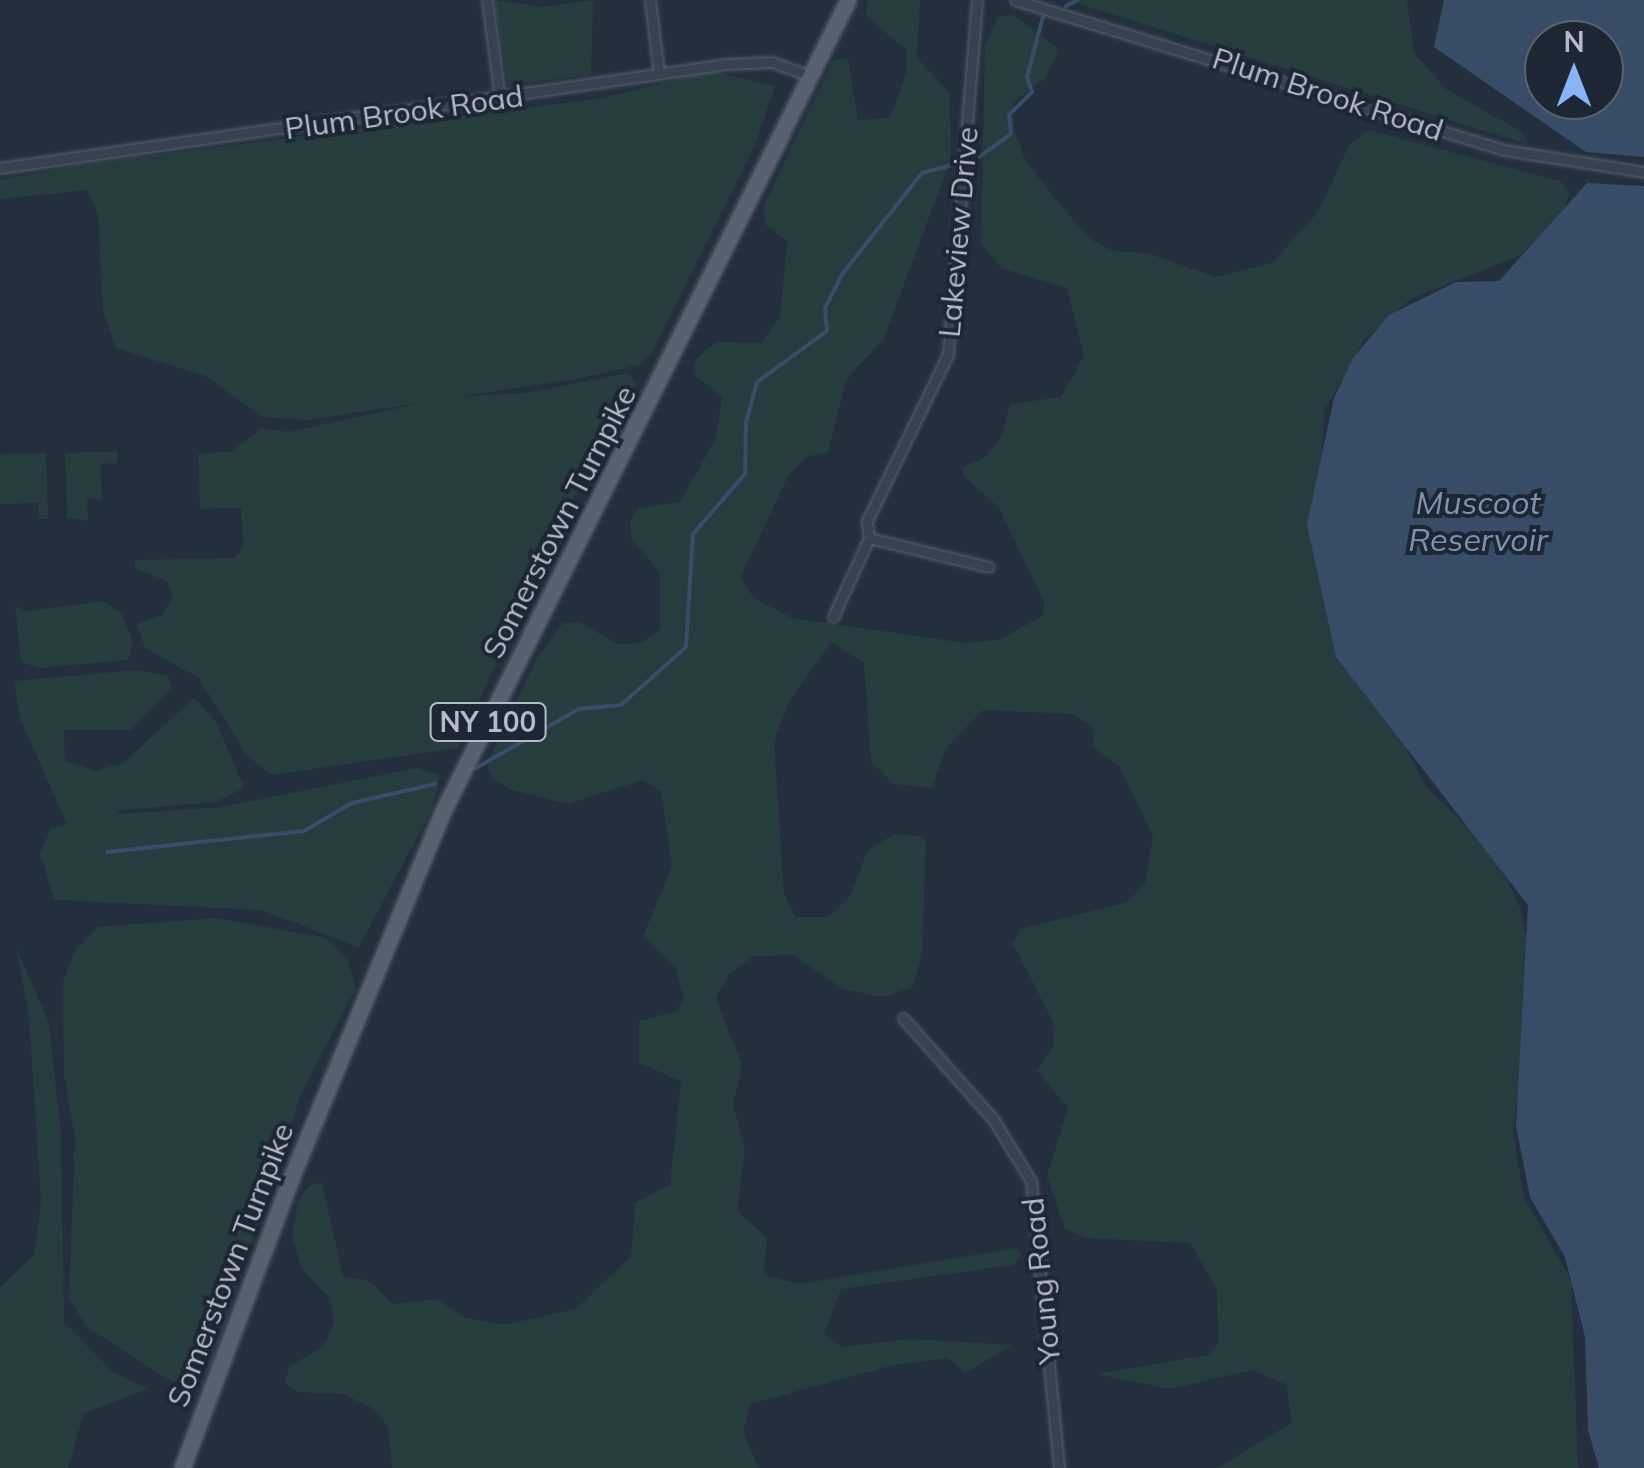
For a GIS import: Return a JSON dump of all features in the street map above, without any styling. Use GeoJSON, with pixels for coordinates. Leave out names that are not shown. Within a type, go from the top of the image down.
{"type":"FeatureCollection","features":[{"type":"Feature","properties":{"kind":"main road","name":"Somerstown Turnpike"},"geometry":{"type":"LineString","coordinates":[[182,1468],[290,1178],[444,809],[680,346],[807,74],[848,0]]}},
{"type":"Feature","properties":{"kind":"street"},"geometry":{"type":"LineString","coordinates":[[487,0],[500,98]]}},
{"type":"Feature","properties":{"kind":"street"},"geometry":{"type":"LineString","coordinates":[[650,0],[659,73]]}},
{"type":"Feature","properties":{"kind":"street","name":"Lakeview Drive"},"geometry":{"type":"LineString","coordinates":[[833,617],[868,538],[867,521],[948,354],[977,0]]}},
{"type":"Feature","properties":{"kind":"street","name":"Plum Brook Road"},"geometry":{"type":"LineString","coordinates":[[1015,0],[1540,160],[1644,172]]}},
{"type":"Feature","properties":{"kind":"street","name":"Plum Brook Road"},"geometry":{"type":"LineString","coordinates":[[0,168],[659,73],[772,62],[807,74]]}},
{"type":"Feature","properties":{"kind":"street"},"geometry":{"type":"LineString","coordinates":[[868,538],[989,567]]}},
{"type":"Feature","properties":{"kind":"street","name":"Young Road"},"geometry":{"type":"LineString","coordinates":[[903,1018],[994,1118],[1031,1180],[1059,1468]]}},
{"type":"Feature","properties":{"kind":"green space"},"geometry":{"type":"Polygon","coordinates":[[[494,0],[541,7],[593,0],[591,75],[508,85],[494,0]]]}},
{"type":"Feature","properties":{"kind":"green space"},"geometry":{"type":"Polygon","coordinates":[[[868,0],[920,0],[917,58],[950,93],[951,158],[884,338],[846,380],[828,452],[806,457],[788,476],[740,578],[754,598],[792,618],[966,643],[999,640],[1042,616],[1044,601],[999,508],[963,475],[963,467],[987,456],[1002,436],[1010,404],[1061,397],[1084,356],[1067,288],[1001,268],[981,243],[985,47],[998,17],[1014,15],[1059,50],[1045,78],[1012,103],[1014,128],[1025,160],[1052,195],[1091,240],[1114,251],[1147,253],[1216,277],[1272,263],[1319,211],[1349,145],[1368,130],[1560,181],[1570,192],[1562,215],[1521,255],[1412,298],[1365,339],[1324,411],[1321,476],[1390,717],[1426,787],[1494,852],[1520,908],[1533,968],[1513,1133],[1524,1198],[1571,1280],[1578,1468],[1218,1468],[1291,1423],[1287,1385],[1252,1370],[1170,1389],[1097,1374],[1208,1355],[1218,1344],[1217,1289],[1190,1243],[1086,1238],[1065,1229],[1047,1176],[1068,1108],[1037,1070],[1054,1045],[1053,1022],[1013,943],[1020,929],[1128,902],[1145,883],[1153,836],[1119,766],[1094,748],[1093,727],[1071,714],[983,710],[945,749],[932,788],[894,784],[871,762],[864,663],[831,642],[789,702],[774,741],[784,894],[796,917],[829,917],[851,895],[867,851],[894,834],[919,836],[926,841],[922,955],[912,988],[882,997],[843,989],[793,955],[752,956],[728,976],[716,998],[742,1066],[733,1104],[745,1150],[737,1211],[767,1238],[764,1275],[799,1284],[1016,1248],[1022,1254],[1013,1265],[841,1289],[824,1334],[842,1347],[911,1339],[1012,1345],[965,1373],[948,1358],[894,1365],[750,1404],[743,1433],[759,1468],[392,1468],[388,1427],[373,1408],[343,1394],[297,1392],[285,1382],[289,1367],[325,1345],[334,1322],[330,1298],[302,1269],[292,1237],[299,1197],[312,1184],[322,1183],[343,1276],[370,1281],[393,1304],[436,1299],[466,1318],[503,1325],[576,1309],[631,1256],[635,1203],[670,1185],[681,1081],[639,1063],[639,1021],[677,1011],[684,998],[676,967],[643,936],[672,867],[661,791],[642,780],[567,804],[513,790],[492,778],[487,764],[536,659],[563,623],[580,622],[617,644],[641,643],[660,629],[660,573],[631,537],[630,521],[639,508],[680,502],[716,438],[722,398],[693,373],[697,358],[716,342],[761,343],[780,317],[787,241],[766,225],[763,207],[833,60],[848,58],[858,120],[890,118],[906,74],[906,50],[865,15],[868,0]]]}},
{"type":"Feature","properties":{"kind":"green space"},"geometry":{"type":"Polygon","coordinates":[[[1067,0],[1407,0],[1414,53],[1447,90],[1521,131],[1529,145],[1067,0]]]}},
{"type":"Feature","properties":{"kind":"green space"},"geometry":{"type":"Polygon","coordinates":[[[711,71],[775,86],[755,145],[651,354],[639,365],[576,379],[308,420],[263,417],[206,376],[116,348],[103,311],[98,215],[88,190],[0,199],[0,180],[84,164],[603,98],[711,71]]]}},
{"type":"Feature","properties":{"kind":"green space"},"geometry":{"type":"Polygon","coordinates":[[[628,373],[636,383],[629,422],[565,509],[458,748],[271,775],[246,754],[198,677],[145,648],[137,624],[163,615],[173,595],[167,581],[135,568],[135,560],[234,558],[243,548],[241,508],[200,509],[198,454],[232,451],[262,428],[288,432],[448,397],[527,393],[628,373]]]}},
{"type":"Feature","properties":{"kind":"green space"},"geometry":{"type":"Polygon","coordinates":[[[117,451],[117,463],[101,464],[102,500],[87,497],[88,521],[67,517],[65,453],[117,451]]]}},
{"type":"Feature","properties":{"kind":"green space"},"geometry":{"type":"Polygon","coordinates":[[[46,453],[48,519],[39,519],[38,503],[0,504],[0,454],[46,453]]]}},
{"type":"Feature","properties":{"kind":"green space"},"geometry":{"type":"Polygon","coordinates":[[[102,601],[121,613],[133,641],[128,660],[39,668],[21,662],[15,604],[22,612],[102,601]]]}},
{"type":"Feature","properties":{"kind":"green space"},"geometry":{"type":"Polygon","coordinates":[[[137,670],[168,676],[172,689],[131,730],[64,730],[65,761],[96,771],[123,763],[194,698],[217,723],[244,788],[216,802],[120,810],[117,814],[221,807],[417,768],[440,775],[432,809],[359,947],[261,910],[55,900],[40,854],[51,828],[67,824],[20,718],[14,681],[137,670]]]}},
{"type":"Feature","properties":{"kind":"green space"},"geometry":{"type":"Polygon","coordinates":[[[215,918],[324,937],[348,959],[356,989],[302,1091],[212,1363],[204,1376],[172,1382],[87,1327],[69,1299],[75,1138],[64,1075],[63,981],[75,951],[98,927],[215,918]]]}},
{"type":"Feature","properties":{"kind":"green space"},"geometry":{"type":"Polygon","coordinates":[[[16,947],[49,1023],[61,1135],[64,1322],[113,1372],[148,1389],[84,1413],[68,1468],[0,1468],[0,1288],[34,1255],[41,1202],[29,1017],[16,947]]]}},
{"type":"Feature","properties":{"kind":"water"},"geometry":{"type":"Polygon","coordinates":[[[1444,0],[1644,0],[1644,157],[1586,152],[1540,120],[1624,120],[1624,20],[1524,20],[1524,109],[1434,47],[1444,0]]]}},
{"type":"Feature","properties":{"kind":"water","name":"Muscoot Reservoir"},"geometry":{"type":"Polygon","coordinates":[[[1587,183],[1644,186],[1644,1468],[1599,1468],[1588,1430],[1585,1337],[1565,1257],[1530,1197],[1516,1126],[1528,905],[1336,657],[1307,525],[1334,398],[1353,358],[1389,315],[1456,282],[1499,281],[1587,183]]]}},
{"type":"Feature","properties":{"kind":"waterway"},"geometry":{"type":"LineString","coordinates":[[1066,6],[1078,0]]}},
{"type":"Feature","properties":{"kind":"waterway"},"geometry":{"type":"LineString","coordinates":[[979,157],[1011,134],[1009,115],[1032,92],[1027,77],[1043,17]]}},
{"type":"Feature","properties":{"kind":"waterway"},"geometry":{"type":"LineString","coordinates":[[476,768],[579,709],[621,705],[686,647],[693,534],[745,474],[746,422],[757,382],[827,331],[825,308],[843,273],[922,173],[955,164]]}},
{"type":"Feature","properties":{"kind":"waterway"},"geometry":{"type":"LineString","coordinates":[[107,852],[304,831],[352,803],[435,784]]}}]}
